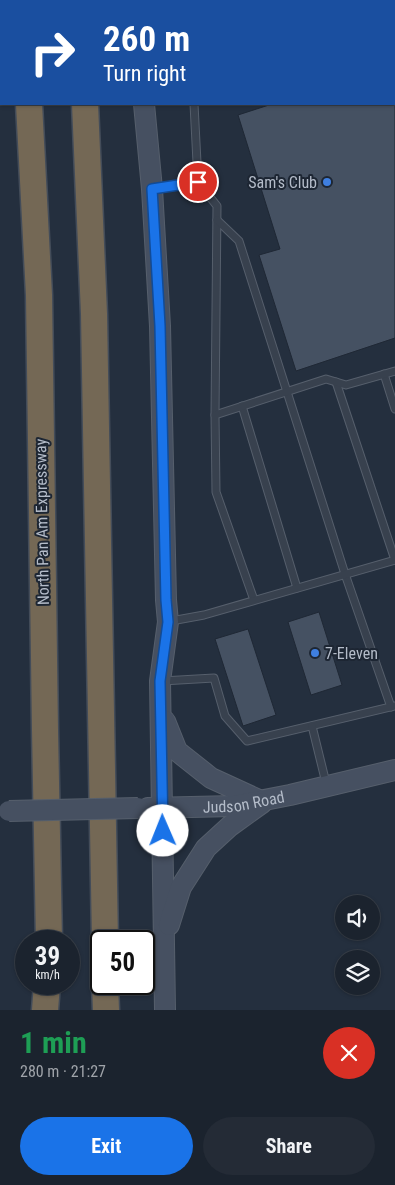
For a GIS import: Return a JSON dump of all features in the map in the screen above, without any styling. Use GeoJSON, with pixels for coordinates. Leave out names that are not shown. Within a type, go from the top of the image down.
{"type":"FeatureCollection","features":[{"type":"Feature","properties":{"kind":"highway","name":"North Pan Am Expressway"},"geometry":{"type":"LineString","coordinates":[[29,105],[39,295],[50,930]]}},
{"type":"Feature","properties":{"kind":"highway"},"geometry":{"type":"LineString","coordinates":[[85,105],[94,324],[105,930]]}},
{"type":"Feature","properties":{"kind":"highway"},"geometry":{"type":"LineString","coordinates":[[45,1010],[47,995]]}},
{"type":"Feature","properties":{"kind":"highway"},"geometry":{"type":"LineString","coordinates":[[49,995],[50,1010]]}},
{"type":"Feature","properties":{"kind":"highway"},"geometry":{"type":"LineString","coordinates":[[105,995],[106,1010]]}},
{"type":"Feature","properties":{"kind":"main road"},"geometry":{"type":"LineString","coordinates":[[144,105],[152,189],[160,326],[168,622],[160,681],[165,1010]]}},
{"type":"Feature","properties":{"kind":"main road"},"geometry":{"type":"LineString","coordinates":[[160,710],[177,751],[211,778],[264,800]]}},
{"type":"Feature","properties":{"kind":"main road","name":"Judson Road"},"geometry":{"type":"LineString","coordinates":[[4,812],[234,806],[395,770]]}},
{"type":"Feature","properties":{"kind":"main road"},"geometry":{"type":"LineString","coordinates":[[164,944],[181,887],[206,848],[230,826],[264,800]]}},
{"type":"Feature","properties":{"kind":"lane"},"geometry":{"type":"LineString","coordinates":[[194,105],[198,182],[217,206],[216,492],[254,600]]}},
{"type":"Feature","properties":{"kind":"lane"},"geometry":{"type":"LineString","coordinates":[[152,189],[198,182]]}},
{"type":"Feature","properties":{"kind":"lane"},"geometry":{"type":"LineString","coordinates":[[160,681],[214,678],[225,716],[247,741],[393,706],[345,574],[288,391],[238,241],[216,220]]}},
{"type":"Feature","properties":{"kind":"lane"},"geometry":{"type":"LineString","coordinates":[[215,415],[326,379],[346,385],[395,371]]}},
{"type":"Feature","properties":{"kind":"lane"},"geometry":{"type":"LineString","coordinates":[[384,374],[395,409]]}},
{"type":"Feature","properties":{"kind":"lane"},"geometry":{"type":"LineString","coordinates":[[168,622],[204,615],[395,560],[336,382]]}},
{"type":"Feature","properties":{"kind":"lane"},"geometry":{"type":"LineString","coordinates":[[242,406],[297,588]]}},
{"type":"Feature","properties":{"kind":"lane"},"geometry":{"type":"LineString","coordinates":[[312,726],[327,786]]}},
{"type":"Feature","properties":{"kind":"building","name":"Sam's Club"},"geometry":{"type":"Polygon","coordinates":[[[269,105],[395,105],[395,338],[296,371],[259,255],[280,249],[238,115],[269,105]]]}},
{"type":"Feature","properties":{"kind":"building","name":"7-Eleven"},"geometry":{"type":"Polygon","coordinates":[[[319,612],[342,685],[311,695],[288,622],[319,612]]]}},
{"type":"Feature","properties":{"kind":"building"},"geometry":{"type":"Polygon","coordinates":[[[248,629],[276,715],[243,726],[215,639],[248,629]]]}},
{"type":"Feature","properties":{"kind":"place","name":"Sam's Club"},"geometry":{"type":"Point","coordinates":[327,182]}},
{"type":"Feature","properties":{"kind":"place","name":"7-Eleven"},"geometry":{"type":"Point","coordinates":[315,653]}},
{"type":"Feature","properties":{"kind":"route"},"geometry":{"type":"LineString","coordinates":[[163,831],[160,681],[168,622],[160,326],[152,189],[198,182]]}}]}
